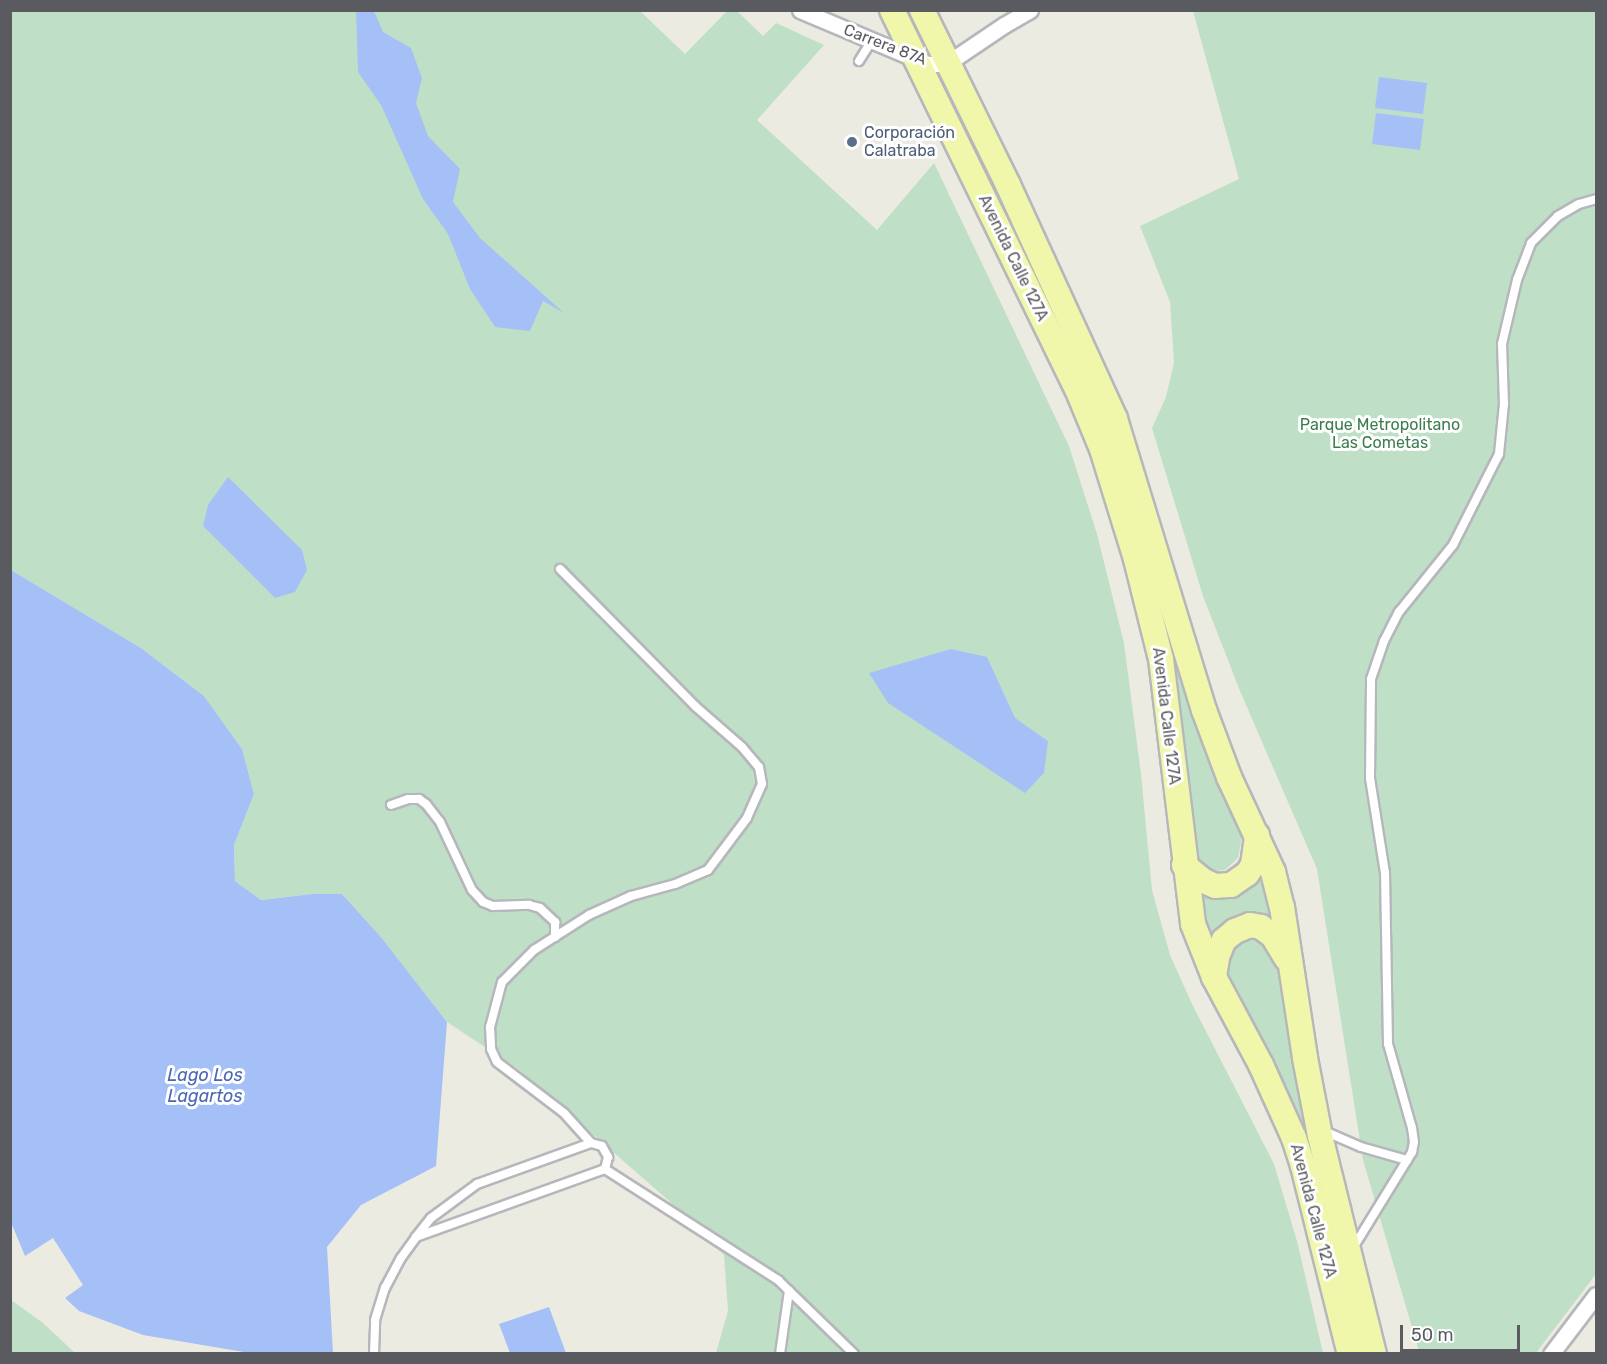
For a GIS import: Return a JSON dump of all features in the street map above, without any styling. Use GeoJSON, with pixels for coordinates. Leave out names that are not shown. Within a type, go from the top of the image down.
{"type":"FeatureCollection","features":[{"type":"Feature","properties":{"kind":"main road","name":"Avenida Calle 127A"},"geometry":{"type":"LineString","coordinates":[[892,10],[1080,396],[1112,479],[1161,659],[1184,865],[1193,924],[1214,977],[1261,1065],[1294,1138],[1350,1353]]}},
{"type":"Feature","properties":{"kind":"main road","name":"Avenida Calle 127A"},"geometry":{"type":"LineString","coordinates":[[922,10],[1008,184],[1115,419],[1204,710],[1229,777],[1257,835],[1279,891],[1319,1128],[1374,1353]]}},
{"type":"Feature","properties":{"kind":"main road"},"geometry":{"type":"LineString","coordinates":[[1184,865],[1204,881],[1215,886],[1231,885],[1247,874],[1253,865],[1257,835]]}},
{"type":"Feature","properties":{"kind":"main road"},"geometry":{"type":"LineString","coordinates":[[1214,977],[1217,957],[1224,940],[1235,930],[1250,926],[1262,927],[1273,936],[1291,969]]}},
{"type":"Feature","properties":{"kind":"street","name":"Carrera 87A"},"geometry":{"type":"LineString","coordinates":[[800,10],[916,61],[928,64],[948,61],[1030,10]]}},
{"type":"Feature","properties":{"kind":"street"},"geometry":{"type":"LineString","coordinates":[[1551,1353],[1596,1295]]}},
{"type":"Feature","properties":{"kind":"lane"},"geometry":{"type":"LineString","coordinates":[[859,61],[871,42]]}},
{"type":"Feature","properties":{"kind":"lane"},"geometry":{"type":"LineString","coordinates":[[1349,1255],[1407,1160],[1414,1142],[1388,1044],[1385,873],[1370,778],[1371,679],[1384,641],[1399,612],[1453,545],[1499,454],[1504,404],[1502,344],[1517,280],[1531,243],[1558,216],[1579,204],[1596,199]]}},
{"type":"Feature","properties":{"kind":"lane"},"geometry":{"type":"LineString","coordinates":[[560,569],[695,706],[742,747],[759,767],[762,784],[747,818],[708,870],[590,915],[534,950],[502,982],[490,1027],[491,1048],[497,1062],[564,1113],[591,1143]]}},
{"type":"Feature","properties":{"kind":"lane"},"geometry":{"type":"LineString","coordinates":[[391,805],[408,799],[419,799],[426,804],[440,822],[472,890],[483,902],[493,906],[529,905],[540,908],[555,922],[555,937]]}},
{"type":"Feature","properties":{"kind":"lane"},"geometry":{"type":"LineString","coordinates":[[1319,1128],[1361,1147],[1407,1160]]}},
{"type":"Feature","properties":{"kind":"lane"},"geometry":{"type":"LineString","coordinates":[[374,1353],[375,1320],[385,1288],[416,1237],[431,1218],[477,1184],[591,1143],[598,1143],[605,1151],[608,1163],[605,1169],[416,1237]]}},
{"type":"Feature","properties":{"kind":"lane"},"geometry":{"type":"LineString","coordinates":[[605,1169],[778,1280],[854,1353]]}},
{"type":"Feature","properties":{"kind":"lane"},"geometry":{"type":"LineString","coordinates":[[780,1353],[789,1291]]}},
{"type":"Feature","properties":{"kind":"green space"},"geometry":{"type":"Polygon","coordinates":[[[736,10],[763,36],[776,23],[824,45],[757,120],[877,230],[934,163],[1069,446],[1097,534],[1124,643],[1141,774],[1152,890],[1170,955],[1192,1004],[1274,1164],[1297,1241],[1323,1353],[716,1353],[728,1311],[724,1255],[668,1200],[517,1068],[447,1022],[381,937],[342,894],[312,894],[261,900],[235,881],[234,845],[254,794],[242,749],[204,696],[141,648],[11,570],[10,11],[640,11],[685,54],[727,11],[736,10]]]}},
{"type":"Feature","properties":{"kind":"green space","name":"Parque Metropolitano Las Cometas"},"geometry":{"type":"Polygon","coordinates":[[[1193,11],[1596,11],[1596,1274],[1536,1353],[1421,1354],[1418,1348],[1363,1160],[1317,869],[1240,691],[1203,596],[1152,428],[1166,397],[1174,363],[1170,302],[1140,226],[1239,179],[1193,11]]]}},
{"type":"Feature","properties":{"kind":"green space"},"geometry":{"type":"Polygon","coordinates":[[[1121,468],[1177,666],[1242,837],[1238,858],[1225,870],[1216,871],[1206,867],[1194,854],[1121,468]]]}},
{"type":"Feature","properties":{"kind":"green space"},"geometry":{"type":"Polygon","coordinates":[[[1261,866],[1276,928],[1210,949],[1194,884],[1261,866]]]}},
{"type":"Feature","properties":{"kind":"green space"},"geometry":{"type":"Polygon","coordinates":[[[1255,936],[1266,940],[1281,962],[1363,1353],[1225,976],[1227,951],[1234,942],[1255,936]]]}},
{"type":"Feature","properties":{"kind":"green space"},"geometry":{"type":"Polygon","coordinates":[[[11,1300],[43,1323],[75,1353],[11,1353],[11,1300]]]}},
{"type":"Feature","properties":{"kind":"water"},"geometry":{"type":"Polygon","coordinates":[[[356,11],[374,11],[383,32],[411,48],[422,78],[416,103],[428,136],[460,169],[453,202],[480,238],[564,313],[543,301],[530,331],[495,327],[470,289],[448,234],[423,199],[381,105],[358,72],[356,11]]]}},
{"type":"Feature","properties":{"kind":"water"},"geometry":{"type":"Polygon","coordinates":[[[1379,77],[1427,83],[1423,114],[1375,108],[1379,77]]]}},
{"type":"Feature","properties":{"kind":"water"},"geometry":{"type":"Polygon","coordinates":[[[1376,113],[1424,119],[1420,150],[1372,144],[1376,113]]]}},
{"type":"Feature","properties":{"kind":"water"},"geometry":{"type":"Polygon","coordinates":[[[228,477],[302,550],[307,570],[295,592],[275,598],[203,526],[208,505],[228,477]]]}},
{"type":"Feature","properties":{"kind":"water","name":"Lago Los Lagartos"},"geometry":{"type":"Polygon","coordinates":[[[11,570],[141,648],[204,696],[242,749],[254,794],[234,845],[235,881],[261,900],[312,894],[342,894],[381,937],[447,1022],[436,1166],[361,1205],[327,1247],[333,1353],[250,1353],[143,1335],[79,1311],[65,1298],[83,1285],[53,1238],[25,1256],[10,1220],[11,570]]]}},
{"type":"Feature","properties":{"kind":"water"},"geometry":{"type":"Polygon","coordinates":[[[951,649],[987,657],[1015,718],[1048,741],[1044,773],[1025,793],[888,703],[869,673],[951,649]]]}},
{"type":"Feature","properties":{"kind":"water"},"geometry":{"type":"Polygon","coordinates":[[[549,1307],[566,1353],[510,1353],[499,1324],[549,1307]]]}},
{"type":"Feature","properties":{"kind":"place","name":"Corporación Calatraba"},"geometry":{"type":"Point","coordinates":[852,142]}}]}
